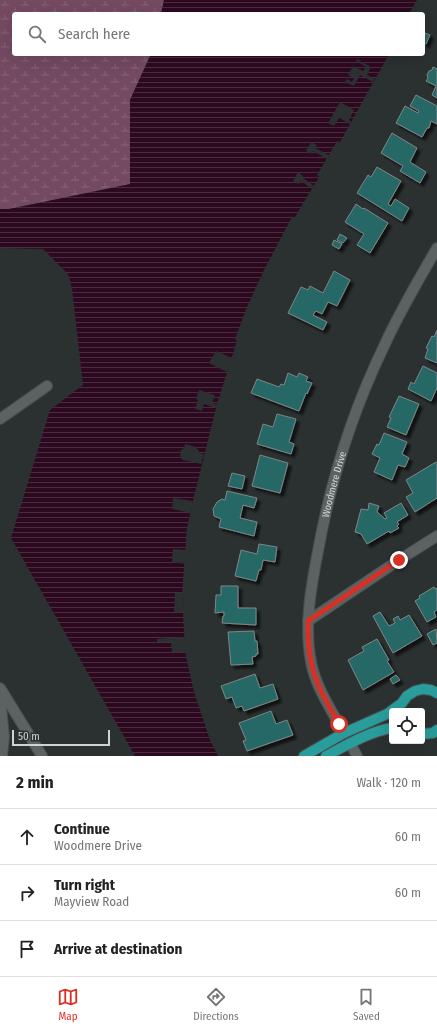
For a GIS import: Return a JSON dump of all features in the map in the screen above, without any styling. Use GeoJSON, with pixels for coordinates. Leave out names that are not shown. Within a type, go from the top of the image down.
{"type":"FeatureCollection","features":[{"type":"Feature","properties":{"kind":"main road"},"geometry":{"type":"LineString","coordinates":[[304,756],[344,733],[402,707],[407,696],[415,691],[423,689],[435,691]]}},
{"type":"Feature","properties":{"kind":"main road"},"geometry":{"type":"LineString","coordinates":[[326,756],[350,743],[389,728]]}},
{"type":"Feature","properties":{"kind":"main road"},"geometry":{"type":"LineString","coordinates":[[425,734],[436,732]]}},
{"type":"Feature","properties":{"kind":"street","name":"Woodmere Drive"},"geometry":{"type":"LineString","coordinates":[[344,733],[316,680],[311,662],[308,644],[308,621],[314,568],[324,516],[338,463],[353,419],[385,343],[413,288],[437,248]]}},
{"type":"Feature","properties":{"kind":"street"},"geometry":{"type":"LineString","coordinates":[[0,419],[47,386]]}},
{"type":"Feature","properties":{"kind":"street"},"geometry":{"type":"LineString","coordinates":[[308,621],[437,536]]}},
{"type":"Feature","properties":{"kind":"street"},"geometry":{"type":"LineString","coordinates":[[0,688],[42,756]]}},
{"type":"Feature","properties":{"kind":"street"},"geometry":{"type":"LineString","coordinates":[[0,696],[4,737],[2,756]]}},
{"type":"Feature","properties":{"kind":"street"},"geometry":{"type":"LineString","coordinates":[[350,743],[357,756]]}},
{"type":"Feature","properties":{"kind":"green space"},"geometry":{"type":"Polygon","coordinates":[[[0,0],[164,0],[161,12],[12,12],[12,56],[150,56],[130,100],[130,185],[9,209],[0,209],[0,0]]]}},
{"type":"Feature","properties":{"kind":"shaded area"},"geometry":{"type":"Polygon","coordinates":[[[164,0],[417,0],[410,12],[161,12],[164,0]]]}},
{"type":"Feature","properties":{"kind":"shaded area"},"geometry":{"type":"Polygon","coordinates":[[[150,56],[388,56],[340,142],[337,141],[317,175],[319,177],[295,217],[292,217],[264,270],[247,307],[235,339],[237,341],[217,404],[193,501],[187,528],[182,593],[185,652],[194,692],[210,740],[218,756],[135,756],[11,538],[50,410],[83,385],[72,288],[68,274],[43,249],[0,248],[0,209],[9,209],[130,184],[130,100],[150,56]]]}},
{"type":"Feature","properties":{"kind":"pier"},"geometry":{"type":"Polygon","coordinates":[[[357,59],[371,67],[367,75],[375,79],[373,82],[360,75],[354,86],[345,82],[347,79],[352,82],[354,78],[348,75],[353,66],[363,71],[366,67],[356,61],[357,59]]]}},
{"type":"Feature","properties":{"kind":"pier"},"geometry":{"type":"Polygon","coordinates":[[[340,102],[354,110],[349,120],[351,122],[350,124],[339,118],[334,126],[328,123],[340,102]]]}},
{"type":"Feature","properties":{"kind":"pier"},"geometry":{"type":"Polygon","coordinates":[[[311,142],[317,145],[315,148],[329,155],[327,159],[313,151],[312,154],[306,151],[311,142]]]}},
{"type":"Feature","properties":{"kind":"pier"},"geometry":{"type":"Polygon","coordinates":[[[298,172],[303,176],[303,178],[314,186],[312,189],[301,181],[298,184],[293,181],[298,172]]]}},
{"type":"Feature","properties":{"kind":"pier"},"geometry":{"type":"Polygon","coordinates":[[[216,351],[232,358],[227,372],[209,363],[216,351]]]}},
{"type":"Feature","properties":{"kind":"pier"},"geometry":{"type":"Polygon","coordinates":[[[199,390],[215,395],[212,403],[217,404],[216,408],[204,404],[202,411],[195,409],[199,390]]]}},
{"type":"Feature","properties":{"kind":"pier"},"geometry":{"type":"Polygon","coordinates":[[[185,444],[196,447],[200,453],[204,454],[201,464],[182,460],[180,455],[185,444]]]}},
{"type":"Feature","properties":{"kind":"pier"},"geometry":{"type":"Polygon","coordinates":[[[173,498],[193,501],[191,513],[172,509],[173,498]]]}},
{"type":"Feature","properties":{"kind":"pier"},"geometry":{"type":"Polygon","coordinates":[[[173,549],[186,550],[185,564],[172,562],[173,549]]]}},
{"type":"Feature","properties":{"kind":"pier"},"geometry":{"type":"Polygon","coordinates":[[[175,593],[182,593],[183,612],[174,612],[175,593]]]}},
{"type":"Feature","properties":{"kind":"pier"},"geometry":{"type":"Polygon","coordinates":[[[185,637],[185,652],[172,652],[171,642],[157,642],[157,639],[185,637]]]}},
{"type":"Feature","properties":{"kind":"building"},"geometry":{"type":"Polygon","coordinates":[[[425,33],[430,35],[425,44],[425,33]]]}},
{"type":"Feature","properties":{"kind":"building"},"geometry":{"type":"Polygon","coordinates":[[[433,67],[437,69],[437,98],[432,95],[436,86],[426,81],[429,71],[432,70],[433,67]]]}},
{"type":"Feature","properties":{"kind":"building"},"geometry":{"type":"Polygon","coordinates":[[[416,95],[437,106],[437,124],[431,121],[429,128],[427,128],[422,137],[396,123],[405,106],[418,113],[419,111],[410,106],[416,95]]]}},
{"type":"Feature","properties":{"kind":"building"},"geometry":{"type":"Polygon","coordinates":[[[392,133],[417,148],[410,162],[426,172],[420,183],[400,171],[403,166],[381,153],[392,133]]]}},
{"type":"Feature","properties":{"kind":"building"},"geometry":{"type":"Polygon","coordinates":[[[377,167],[401,181],[388,204],[391,206],[395,199],[409,208],[402,221],[357,193],[368,175],[371,177],[377,167]]]}},
{"type":"Feature","properties":{"kind":"building"},"geometry":{"type":"Polygon","coordinates":[[[356,204],[388,223],[370,253],[357,245],[364,234],[345,222],[356,204]]]}},
{"type":"Feature","properties":{"kind":"building"},"geometry":{"type":"Polygon","coordinates":[[[340,234],[347,238],[343,243],[337,240],[340,234]]]}},
{"type":"Feature","properties":{"kind":"building"},"geometry":{"type":"Polygon","coordinates":[[[334,240],[342,244],[339,249],[332,245],[334,240]]]}},
{"type":"Feature","properties":{"kind":"building"},"geometry":{"type":"Polygon","coordinates":[[[334,271],[350,280],[337,306],[328,302],[322,314],[316,311],[313,315],[327,322],[323,330],[288,313],[301,287],[308,290],[310,286],[323,293],[334,271]]]}},
{"type":"Feature","properties":{"kind":"building"},"geometry":{"type":"Polygon","coordinates":[[[437,330],[437,363],[425,358],[428,349],[426,348],[437,330]]]}},
{"type":"Feature","properties":{"kind":"building"},"geometry":{"type":"Polygon","coordinates":[[[423,366],[437,373],[437,388],[431,401],[408,389],[411,382],[414,384],[423,366]]]}},
{"type":"Feature","properties":{"kind":"building"},"geometry":{"type":"Polygon","coordinates":[[[288,373],[297,377],[299,373],[308,377],[306,381],[312,383],[307,394],[306,393],[299,411],[251,393],[257,379],[279,387],[281,384],[284,385],[288,373]]]}},
{"type":"Feature","properties":{"kind":"building"},"geometry":{"type":"Polygon","coordinates":[[[399,396],[419,404],[406,435],[387,427],[391,418],[389,417],[399,396]]]}},
{"type":"Feature","properties":{"kind":"building"},"geometry":{"type":"Polygon","coordinates":[[[277,414],[296,419],[289,442],[294,444],[291,454],[257,444],[263,424],[273,427],[277,414]]]}},
{"type":"Feature","properties":{"kind":"building"},"geometry":{"type":"Polygon","coordinates":[[[384,433],[407,442],[402,454],[409,458],[405,467],[398,465],[392,480],[374,472],[380,458],[372,454],[377,444],[379,445],[384,433]]]}},
{"type":"Feature","properties":{"kind":"building"},"geometry":{"type":"Polygon","coordinates":[[[260,455],[288,463],[280,493],[252,486],[260,455]]]}},
{"type":"Feature","properties":{"kind":"building"},"geometry":{"type":"Polygon","coordinates":[[[436,462],[437,498],[415,512],[406,497],[413,493],[406,480],[436,462]]]}},
{"type":"Feature","properties":{"kind":"building"},"geometry":{"type":"Polygon","coordinates":[[[232,473],[245,476],[242,489],[228,486],[232,473]]]}},
{"type":"Feature","properties":{"kind":"building"},"geometry":{"type":"Polygon","coordinates":[[[227,491],[257,498],[254,508],[243,505],[240,518],[257,522],[254,536],[219,527],[221,519],[214,516],[213,509],[217,502],[222,499],[225,500],[227,491]]]}},
{"type":"Feature","properties":{"kind":"building"},"geometry":{"type":"Polygon","coordinates":[[[369,503],[379,506],[377,512],[385,519],[387,518],[384,513],[401,503],[408,515],[397,522],[399,524],[397,526],[399,528],[390,533],[389,531],[367,544],[361,534],[355,532],[361,509],[368,510],[369,503]]]}},
{"type":"Feature","properties":{"kind":"building"},"geometry":{"type":"Polygon","coordinates":[[[259,544],[277,547],[275,562],[263,560],[261,570],[259,570],[256,581],[235,576],[241,550],[257,554],[259,544]]]}},
{"type":"Feature","properties":{"kind":"building"},"geometry":{"type":"Polygon","coordinates":[[[221,586],[238,586],[238,608],[256,608],[256,625],[222,623],[224,612],[215,613],[216,595],[221,595],[221,586]]]}},
{"type":"Feature","properties":{"kind":"building"},"geometry":{"type":"Polygon","coordinates":[[[434,587],[435,589],[437,588],[437,610],[434,612],[436,617],[427,622],[415,601],[420,598],[419,596],[434,587]]]}},
{"type":"Feature","properties":{"kind":"building"},"geometry":{"type":"Polygon","coordinates":[[[380,612],[389,626],[395,623],[393,619],[398,616],[400,620],[409,615],[422,636],[393,653],[373,616],[380,612]]]}},
{"type":"Feature","properties":{"kind":"building"},"geometry":{"type":"Polygon","coordinates":[[[436,629],[437,643],[433,645],[427,634],[436,629]]]}},
{"type":"Feature","properties":{"kind":"building"},"geometry":{"type":"Polygon","coordinates":[[[254,631],[255,641],[257,641],[258,654],[252,657],[253,664],[231,665],[228,632],[254,631]]]}},
{"type":"Feature","properties":{"kind":"building"},"geometry":{"type":"Polygon","coordinates":[[[377,639],[394,672],[363,690],[348,660],[364,651],[362,647],[377,639]]]}},
{"type":"Feature","properties":{"kind":"building"},"geometry":{"type":"Polygon","coordinates":[[[255,674],[260,688],[273,684],[278,699],[244,711],[242,706],[236,708],[232,697],[226,699],[221,686],[255,674]]]}},
{"type":"Feature","properties":{"kind":"building"},"geometry":{"type":"Polygon","coordinates":[[[396,675],[400,680],[393,684],[390,679],[396,675]]]}},
{"type":"Feature","properties":{"kind":"building"},"geometry":{"type":"Polygon","coordinates":[[[271,711],[276,724],[287,720],[293,735],[247,751],[243,741],[246,740],[239,723],[271,711]]]}},
{"type":"Feature","properties":{"kind":"route"},"geometry":{"type":"LineString","coordinates":[[339,724],[316,680],[308,644],[308,621],[399,560]]}}]}
